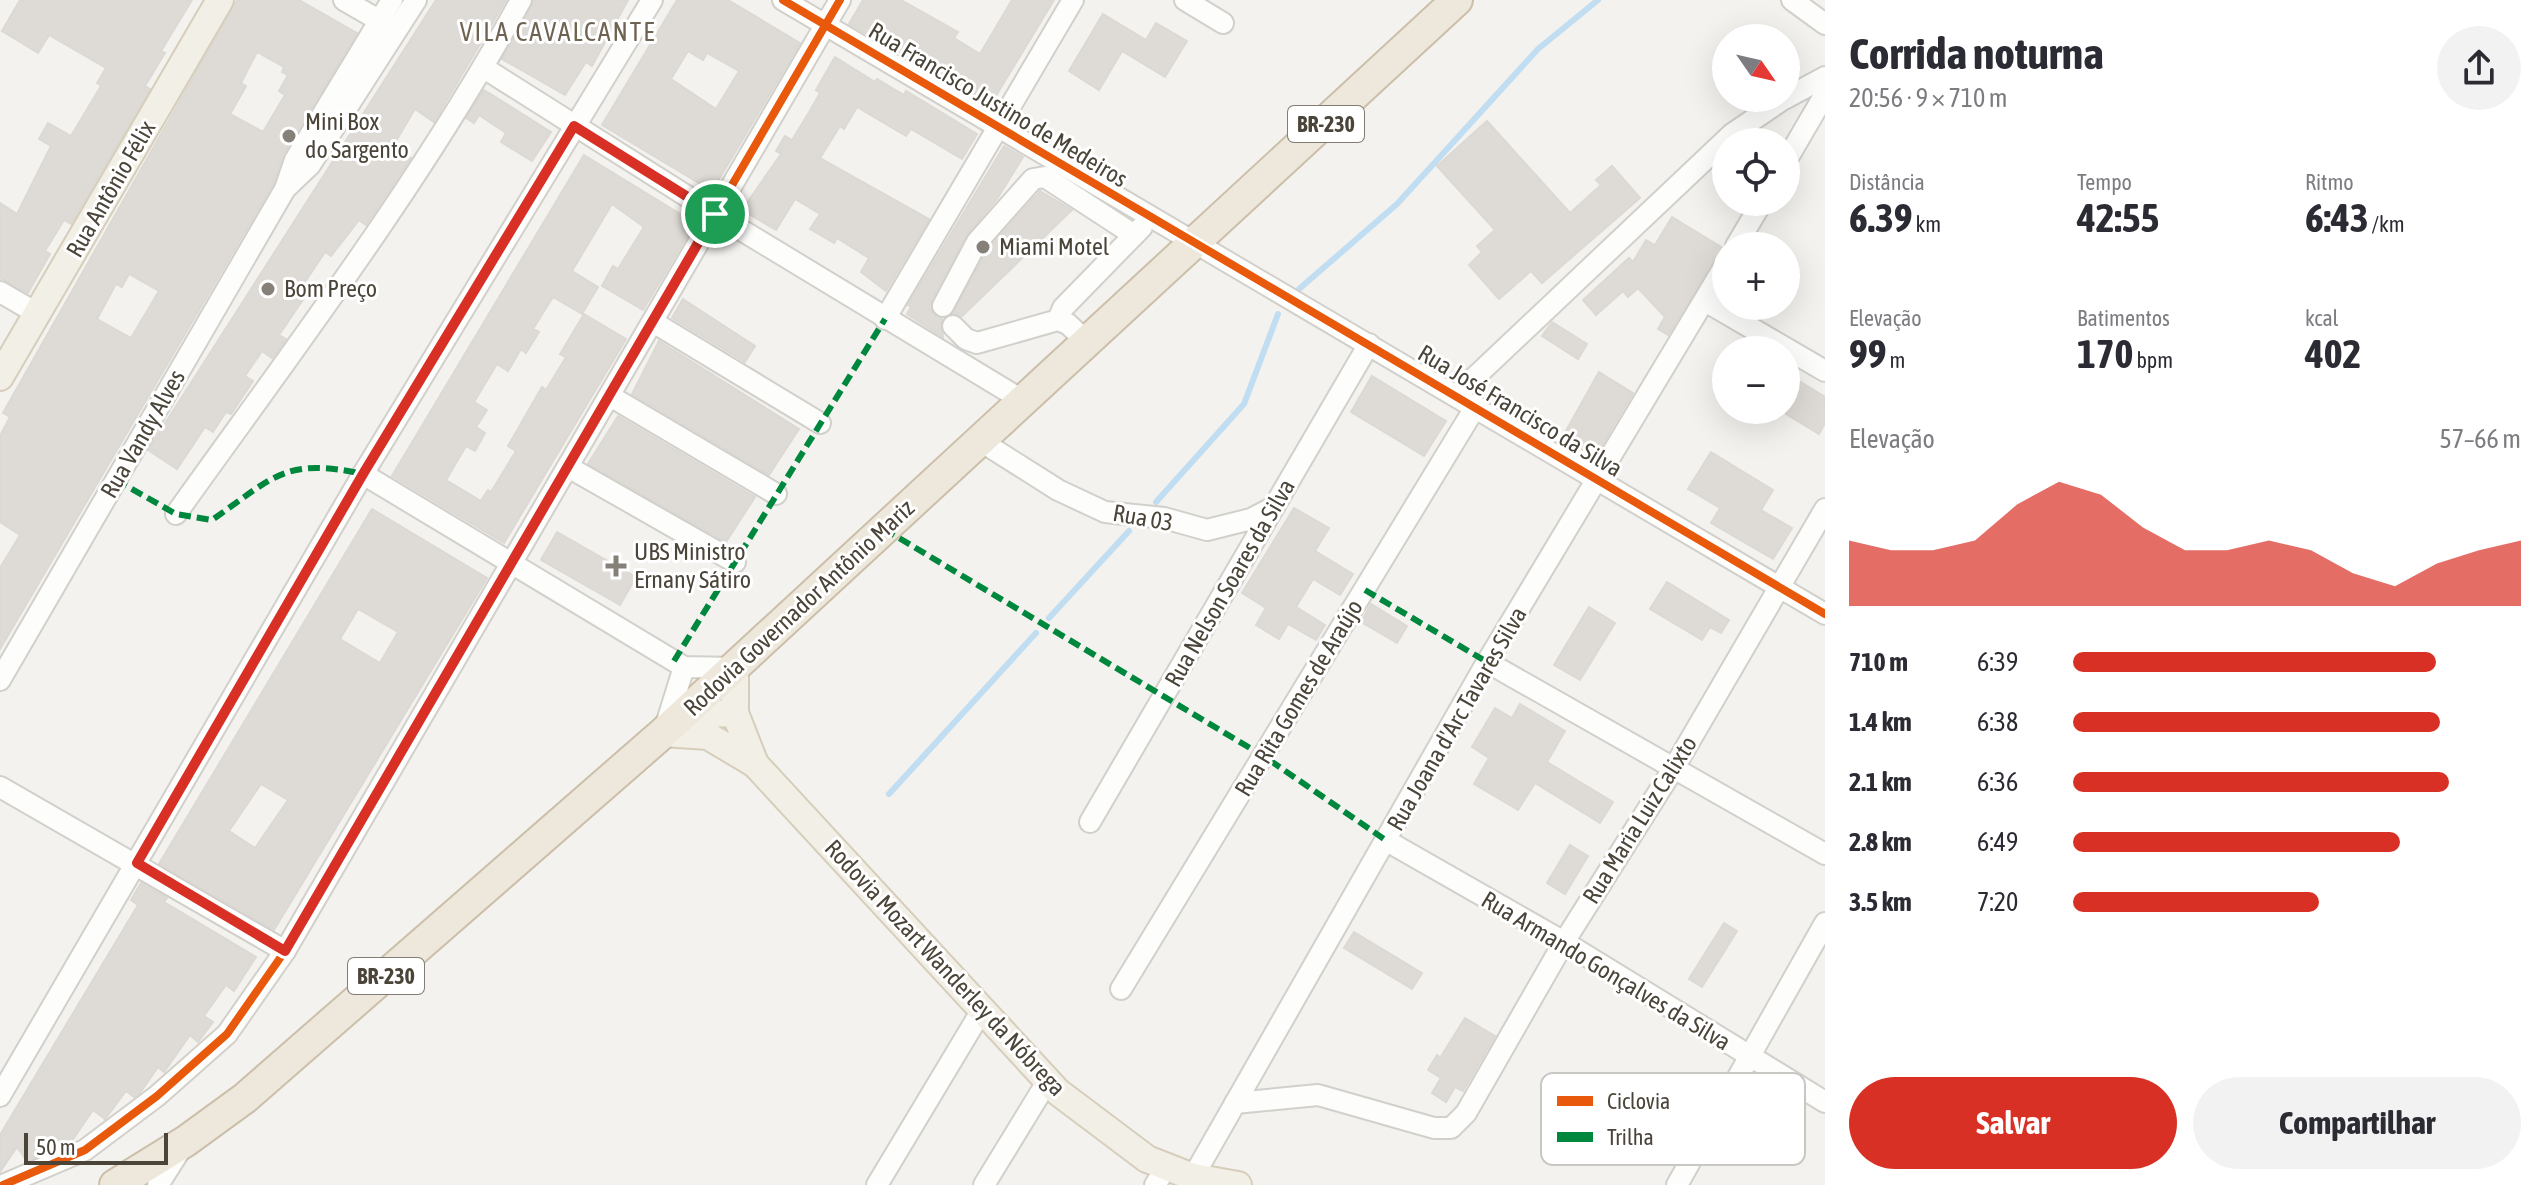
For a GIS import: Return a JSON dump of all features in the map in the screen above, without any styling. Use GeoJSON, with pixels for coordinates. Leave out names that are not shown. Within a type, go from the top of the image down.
{"type":"FeatureCollection","features":[{"type":"Feature","properties":{"kind":"highway","name":"Rodovia Governador Antônio Mariz"},"geometry":{"type":"LineString","coordinates":[[115,1185],[186,1141],[245,1098],[663,733],[1457,0]]}},
{"type":"Feature","properties":{"kind":"main road","name":"Rua Antônio Félix"},"geometry":{"type":"LineString","coordinates":[[0,377],[220,0]]}},
{"type":"Feature","properties":{"kind":"main road","name":"Rodovia Mozart Wanderley da Nóbrega"},"geometry":{"type":"LineString","coordinates":[[735,668],[718,721],[1047,1082],[1160,1176],[1193,1177],[1238,1185]]}},
{"type":"Feature","properties":{"kind":"main road"},"geometry":{"type":"LineString","coordinates":[[663,733],[718,721]]}},
{"type":"Feature","properties":{"kind":"street"},"geometry":{"type":"LineString","coordinates":[[344,0],[389,26]]}},
{"type":"Feature","properties":{"kind":"street","name":"Rua Vandy Alves"},"geometry":{"type":"LineString","coordinates":[[389,26],[392,0]]}},
{"type":"Feature","properties":{"kind":"street","name":"Rua Vandy Alves"},"geometry":{"type":"LineString","coordinates":[[0,680],[285,189],[295,160],[389,26],[416,0]]}},
{"type":"Feature","properties":{"kind":"street"},"geometry":{"type":"LineString","coordinates":[[176,514],[385,221],[484,68],[521,0]]}},
{"type":"Feature","properties":{"kind":"street"},"geometry":{"type":"LineString","coordinates":[[0,1096],[363,474],[652,0]]}},
{"type":"Feature","properties":{"kind":"street","name":"Rua Francisco Justino de Medeiros"},"geometry":{"type":"LineString","coordinates":[[783,0],[1193,245]]}},
{"type":"Feature","properties":{"kind":"street"},"geometry":{"type":"LineString","coordinates":[[3,1185],[85,1150],[157,1096],[227,1034],[285,951],[570,468],[840,0]]}},
{"type":"Feature","properties":{"kind":"street"},"geometry":{"type":"LineString","coordinates":[[885,319],[1073,0]]}},
{"type":"Feature","properties":{"kind":"street"},"geometry":{"type":"LineString","coordinates":[[1185,0],[1223,23]]}},
{"type":"Feature","properties":{"kind":"street"},"geometry":{"type":"LineString","coordinates":[[1792,0],[1825,24]]}},
{"type":"Feature","properties":{"kind":"street"},"geometry":{"type":"LineString","coordinates":[[484,68],[885,319],[1022,400]]}},
{"type":"Feature","properties":{"kind":"street"},"geometry":{"type":"LineString","coordinates":[[1800,90],[1825,77]]}},
{"type":"Feature","properties":{"kind":"street"},"geometry":{"type":"LineString","coordinates":[[1800,137],[1825,94]]}},
{"type":"Feature","properties":{"kind":"street"},"geometry":{"type":"LineString","coordinates":[[1456,395],[1732,134],[1765,112]]}},
{"type":"Feature","properties":{"kind":"street"},"geometry":{"type":"LineString","coordinates":[[943,306],[977,242],[1024,184],[1045,177],[1134,235]]}},
{"type":"Feature","properties":{"kind":"street"},"geometry":{"type":"LineString","coordinates":[[1058,320],[1063,308],[1150,218]]}},
{"type":"Feature","properties":{"kind":"street","name":"Rua José Francisco da Silva"},"geometry":{"type":"LineString","coordinates":[[1193,245],[1476,406],[1825,614]]}},
{"type":"Feature","properties":{"kind":"street","name":"Rua Joana d'Arc Tavares Silva"},"geometry":{"type":"LineString","coordinates":[[1193,1177],[1487,662],[1712,289]]}},
{"type":"Feature","properties":{"kind":"street"},"geometry":{"type":"LineString","coordinates":[[0,292],[38,314]]}},
{"type":"Feature","properties":{"kind":"street"},"geometry":{"type":"LineString","coordinates":[[1705,301],[1825,371]]}},
{"type":"Feature","properties":{"kind":"street"},"geometry":{"type":"LineString","coordinates":[[953,326],[966,339],[977,343],[1058,320]]}},
{"type":"Feature","properties":{"kind":"street"},"geometry":{"type":"LineString","coordinates":[[1058,320],[1087,342]]}},
{"type":"Feature","properties":{"kind":"street"},"geometry":{"type":"LineString","coordinates":[[653,322],[820,423]]}},
{"type":"Feature","properties":{"kind":"street","name":"Rua Nelson Soares da Silva"},"geometry":{"type":"LineString","coordinates":[[1090,822],[1369,344]]}},
{"type":"Feature","properties":{"kind":"street"},"geometry":{"type":"LineString","coordinates":[[610,396],[776,494]]}},
{"type":"Feature","properties":{"kind":"street","name":"Rua Rita Gomes de Araújo"},"geometry":{"type":"LineString","coordinates":[[1121,989],[1476,406]]}},
{"type":"Feature","properties":{"kind":"street","name":"Rua 03"},"geometry":{"type":"LineString","coordinates":[[979,440],[1058,490],[1105,512],[1164,518],[1207,530],[1251,519],[1274,507]]}},
{"type":"Feature","properties":{"kind":"street"},"geometry":{"type":"LineString","coordinates":[[570,468],[735,562]]}},
{"type":"Feature","properties":{"kind":"street"},"geometry":{"type":"LineString","coordinates":[[363,474],[684,667],[735,668]]}},
{"type":"Feature","properties":{"kind":"street","name":"Rua Maria Luiz Calixto"},"geometry":{"type":"LineString","coordinates":[[1235,1103],[1318,1095],[1341,1099],[1415,1125],[1451,1128],[1478,1096],[1564,942],[1675,766],[1825,509]]}},
{"type":"Feature","properties":{"kind":"street"},"geometry":{"type":"LineString","coordinates":[[1487,662],[1675,766],[1825,854]]}},
{"type":"Feature","properties":{"kind":"street"},"geometry":{"type":"LineString","coordinates":[[663,733],[684,667]]}},
{"type":"Feature","properties":{"kind":"street"},"geometry":{"type":"LineString","coordinates":[[0,787],[137,863],[285,951]]}},
{"type":"Feature","properties":{"kind":"street","name":"Rua Armando Gonçalves da Silva"},"geometry":{"type":"LineString","coordinates":[[1387,841],[1564,942],[1775,1073]]}},
{"type":"Feature","properties":{"kind":"street"},"geometry":{"type":"LineString","coordinates":[[1739,1073],[1825,923]]}},
{"type":"Feature","properties":{"kind":"street"},"geometry":{"type":"LineString","coordinates":[[877,1185],[982,1010]]}},
{"type":"Feature","properties":{"kind":"street"},"geometry":{"type":"LineString","coordinates":[[984,1185],[1047,1082]]}},
{"type":"Feature","properties":{"kind":"street","name":"Rua Armando Gonçalves da Silva"},"geometry":{"type":"LineString","coordinates":[[1805,1090],[1825,1102]]}},
{"type":"Feature","properties":{"kind":"street"},"geometry":{"type":"LineString","coordinates":[[158,1185],[186,1141]]}},
{"type":"Feature","properties":{"kind":"street"},"geometry":{"type":"LineString","coordinates":[[1677,1185],[1688,1165]]}},
{"type":"Feature","properties":{"kind":"building"},"geometry":{"type":"Polygon","coordinates":[[[20,0],[192,0],[161,51],[165,53],[145,86],[150,89],[71,224],[64,220],[45,251],[50,254],[28,293],[0,278],[0,203],[17,214],[51,146],[39,139],[48,123],[71,136],[101,86],[97,83],[106,68],[49,35],[38,53],[2,31],[20,0]]]}},
{"type":"Feature","properties":{"kind":"building"},"geometry":{"type":"Polygon","coordinates":[[[237,0],[299,0],[357,33],[284,153],[273,184],[0,649],[0,568],[20,535],[0,522],[0,436],[10,417],[3,413],[237,0]],[[257,52],[241,83],[246,86],[230,114],[263,132],[285,95],[279,91],[288,75],[282,72],[284,67],[257,52]],[[129,274],[122,287],[116,284],[97,319],[131,338],[159,291],[129,274]]]}},
{"type":"Feature","properties":{"kind":"building"},"geometry":{"type":"Polygon","coordinates":[[[436,0],[506,0],[434,122],[415,109],[393,146],[411,158],[366,225],[359,220],[331,256],[325,252],[297,294],[304,298],[279,335],[286,339],[272,358],[262,351],[245,376],[253,381],[231,414],[226,412],[213,432],[205,427],[177,469],[148,450],[436,0]]]}},
{"type":"Feature","properties":{"kind":"building"},"geometry":{"type":"Polygon","coordinates":[[[534,0],[628,0],[592,66],[586,62],[565,95],[502,59],[534,0]]]}},
{"type":"Feature","properties":{"kind":"building"},"geometry":{"type":"Polygon","coordinates":[[[677,0],[728,0],[800,43],[712,191],[602,125],[677,0]],[[688,51],[671,79],[716,109],[739,71],[707,53],[703,60],[688,51]]]}},
{"type":"Feature","properties":{"kind":"building"},"geometry":{"type":"Polygon","coordinates":[[[863,0],[901,0],[958,32],[954,38],[980,54],[1012,0],[1054,0],[991,104],[849,24],[863,0]]]}},
{"type":"Feature","properties":{"kind":"building"},"geometry":{"type":"Polygon","coordinates":[[[1103,14],[1146,40],[1156,23],[1187,41],[1165,77],[1122,51],[1099,90],[1069,71],[1103,14]]]}},
{"type":"Feature","properties":{"kind":"building"},"geometry":{"type":"Polygon","coordinates":[[[835,57],[875,82],[877,79],[904,95],[906,91],[977,134],[962,159],[911,129],[906,136],[857,107],[844,129],[840,126],[820,158],[929,219],[886,291],[861,272],[869,258],[837,238],[834,243],[810,229],[820,214],[795,199],[776,230],[742,210],[781,154],[776,151],[785,136],[792,140],[811,109],[820,93],[816,90],[835,57]]]}},
{"type":"Feature","properties":{"kind":"building"},"geometry":{"type":"Polygon","coordinates":[[[484,90],[551,132],[532,161],[501,142],[506,133],[479,115],[474,123],[466,118],[484,90]]]}},
{"type":"Feature","properties":{"kind":"building"},"geometry":{"type":"Polygon","coordinates":[[[1487,121],[1570,213],[1601,185],[1596,180],[1612,166],[1640,198],[1542,283],[1531,271],[1499,299],[1469,265],[1482,252],[1477,246],[1495,230],[1437,166],[1487,121]]]}},
{"type":"Feature","properties":{"kind":"building"},"geometry":{"type":"Polygon","coordinates":[[[1004,146],[1023,157],[997,199],[966,236],[931,301],[932,312],[942,319],[943,337],[907,314],[911,307],[908,305],[1004,146]]]}},
{"type":"Feature","properties":{"kind":"building"},"geometry":{"type":"Polygon","coordinates":[[[584,155],[695,223],[643,310],[602,286],[613,266],[618,269],[644,227],[612,204],[572,271],[598,287],[582,314],[553,297],[533,329],[539,332],[526,353],[521,349],[508,371],[497,364],[474,402],[487,410],[476,427],[485,433],[475,451],[466,446],[446,480],[481,501],[488,490],[491,492],[516,451],[508,446],[542,387],[546,390],[566,357],[560,354],[584,314],[626,339],[504,543],[392,476],[584,155]]]}},
{"type":"Feature","properties":{"kind":"building"},"geometry":{"type":"Polygon","coordinates":[[[1040,191],[1072,210],[962,316],[953,313],[988,249],[1040,191]]]}},
{"type":"Feature","properties":{"kind":"building"},"geometry":{"type":"Polygon","coordinates":[[[1672,217],[1712,241],[1712,265],[1668,335],[1658,329],[1665,317],[1638,288],[1628,297],[1623,291],[1596,315],[1583,300],[1629,258],[1633,262],[1646,240],[1655,245],[1672,217]]]}},
{"type":"Feature","properties":{"kind":"building"},"geometry":{"type":"Polygon","coordinates":[[[683,299],[755,346],[745,362],[672,318],[683,299]]]}},
{"type":"Feature","properties":{"kind":"building"},"geometry":{"type":"Polygon","coordinates":[[[1552,322],[1587,344],[1578,359],[1542,336],[1552,322]]]}},
{"type":"Feature","properties":{"kind":"building"},"geometry":{"type":"Polygon","coordinates":[[[659,341],[799,429],[769,475],[632,394],[659,341]]]}},
{"type":"Feature","properties":{"kind":"building"},"geometry":{"type":"Polygon","coordinates":[[[1599,372],[1633,393],[1595,457],[1562,438],[1599,372]]]}},
{"type":"Feature","properties":{"kind":"building"},"geometry":{"type":"Polygon","coordinates":[[[1372,376],[1446,421],[1424,456],[1351,412],[1372,376]]]}},
{"type":"Feature","properties":{"kind":"building"},"geometry":{"type":"Polygon","coordinates":[[[1800,382],[1825,397],[1825,423],[1819,434],[1800,422],[1800,382]]]}},
{"type":"Feature","properties":{"kind":"building"},"geometry":{"type":"Polygon","coordinates":[[[618,416],[755,497],[726,542],[588,464],[618,416]]]}},
{"type":"Feature","properties":{"kind":"building"},"geometry":{"type":"Polygon","coordinates":[[[1711,452],[1773,490],[1761,510],[1792,528],[1773,559],[1711,523],[1720,508],[1688,489],[1711,452]]]}},
{"type":"Feature","properties":{"kind":"building"},"geometry":{"type":"Polygon","coordinates":[[[1294,508],[1329,528],[1315,551],[1353,574],[1340,595],[1313,579],[1296,607],[1325,625],[1316,640],[1288,624],[1279,639],[1256,625],[1266,608],[1242,593],[1294,508]]]}},
{"type":"Feature","properties":{"kind":"building"},"geometry":{"type":"Polygon","coordinates":[[[372,509],[487,578],[274,930],[159,864],[372,509]],[[358,609],[340,639],[380,663],[398,632],[358,609]],[[261,784],[229,831],[255,848],[288,800],[261,784]]]}},
{"type":"Feature","properties":{"kind":"building"},"geometry":{"type":"Polygon","coordinates":[[[557,532],[636,577],[620,605],[541,560],[557,532]]]}},
{"type":"Feature","properties":{"kind":"building"},"geometry":{"type":"Polygon","coordinates":[[[1667,582],[1729,620],[1721,633],[1710,627],[1702,640],[1650,609],[1667,582]]]}},
{"type":"Feature","properties":{"kind":"building"},"geometry":{"type":"Polygon","coordinates":[[[1371,604],[1407,626],[1397,643],[1361,622],[1371,604]]]}},
{"type":"Feature","properties":{"kind":"building"},"geometry":{"type":"Polygon","coordinates":[[[1589,607],[1615,623],[1580,680],[1554,665],[1589,607]]]}},
{"type":"Feature","properties":{"kind":"building"},"geometry":{"type":"Polygon","coordinates":[[[1520,704],[1565,731],[1547,762],[1613,802],[1600,823],[1535,783],[1518,810],[1474,784],[1489,758],[1472,747],[1495,708],[1512,718],[1520,704]]]}},
{"type":"Feature","properties":{"kind":"building"},"geometry":{"type":"Polygon","coordinates":[[[1570,845],[1588,856],[1565,894],[1547,883],[1570,845]]]}},
{"type":"Feature","properties":{"kind":"building"},"geometry":{"type":"Polygon","coordinates":[[[141,883],[167,898],[164,902],[256,957],[234,991],[226,985],[204,1016],[213,1022],[198,1042],[190,1035],[164,1072],[158,1067],[140,1093],[134,1097],[126,1091],[105,1119],[93,1110],[71,1142],[27,1161],[17,1147],[0,1172],[0,1135],[138,905],[131,900],[141,883]]]}},
{"type":"Feature","properties":{"kind":"building"},"geometry":{"type":"Polygon","coordinates":[[[1724,923],[1737,931],[1702,987],[1689,979],[1724,923]]]}},
{"type":"Feature","properties":{"kind":"building"},"geometry":{"type":"Polygon","coordinates":[[[1354,932],[1422,973],[1412,989],[1344,948],[1354,932]]]}},
{"type":"Feature","properties":{"kind":"building"},"geometry":{"type":"Polygon","coordinates":[[[1465,1018],[1495,1036],[1463,1091],[1455,1087],[1446,1102],[1432,1093],[1441,1078],[1428,1070],[1437,1055],[1440,1058],[1465,1018]]]}},
{"type":"Feature","properties":{"kind":"waterway"},"geometry":{"type":"LineString","coordinates":[[1299,289],[1397,204],[1538,49],[1598,0]]}},
{"type":"Feature","properties":{"kind":"waterway"},"geometry":{"type":"LineString","coordinates":[[1156,502],[1244,404],[1278,314]]}},
{"type":"Feature","properties":{"kind":"waterway"},"geometry":{"type":"LineString","coordinates":[[1049,618],[1129,531]]}},
{"type":"Feature","properties":{"kind":"waterway"},"geometry":{"type":"LineString","coordinates":[[889,794],[1036,633]]}},
{"type":"Feature","properties":{"kind":"marked path"},"geometry":{"type":"LineString","coordinates":[[674,661],[885,319]]}},
{"type":"Feature","properties":{"kind":"marked path"},"geometry":{"type":"LineString","coordinates":[[116,480],[176,514],[212,520],[282,474],[315,468],[363,474]]}},
{"type":"Feature","properties":{"kind":"marked path"},"geometry":{"type":"LineString","coordinates":[[884,529],[1265,757],[1387,841]]}},
{"type":"Feature","properties":{"kind":"marked path"},"geometry":{"type":"LineString","coordinates":[[1365,590],[1487,662]]}},
{"type":"Feature","properties":{"kind":"cycle path"},"geometry":{"type":"LineString","coordinates":[[783,0],[1825,614]]}},
{"type":"Feature","properties":{"kind":"cycle path"},"geometry":{"type":"LineString","coordinates":[[3,1185],[85,1150],[157,1096],[227,1034],[285,951],[840,0]]}},
{"type":"Feature","properties":{"kind":"place","name":"Mini Box do Sargento"},"geometry":{"type":"Point","coordinates":[289,136]}},
{"type":"Feature","properties":{"kind":"place","name":"Miami Motel"},"geometry":{"type":"Point","coordinates":[983,247]}},
{"type":"Feature","properties":{"kind":"place","name":"Bom Preço"},"geometry":{"type":"Point","coordinates":[268,289]}},
{"type":"Feature","properties":{"kind":"place","name":"UBS Ministro Ernany Sátiro"},"geometry":{"type":"Point","coordinates":[616,566]}},
{"type":"Feature","properties":{"kind":"district","name":"VILA CAVALCANTE"},"geometry":{"type":"Point","coordinates":[558,32]}},
{"type":"Feature","properties":{"kind":"route"},"geometry":{"type":"LineString","coordinates":[[574,126],[715,214],[570,468],[285,951],[137,863],[363,474],[574,126]]}}]}
